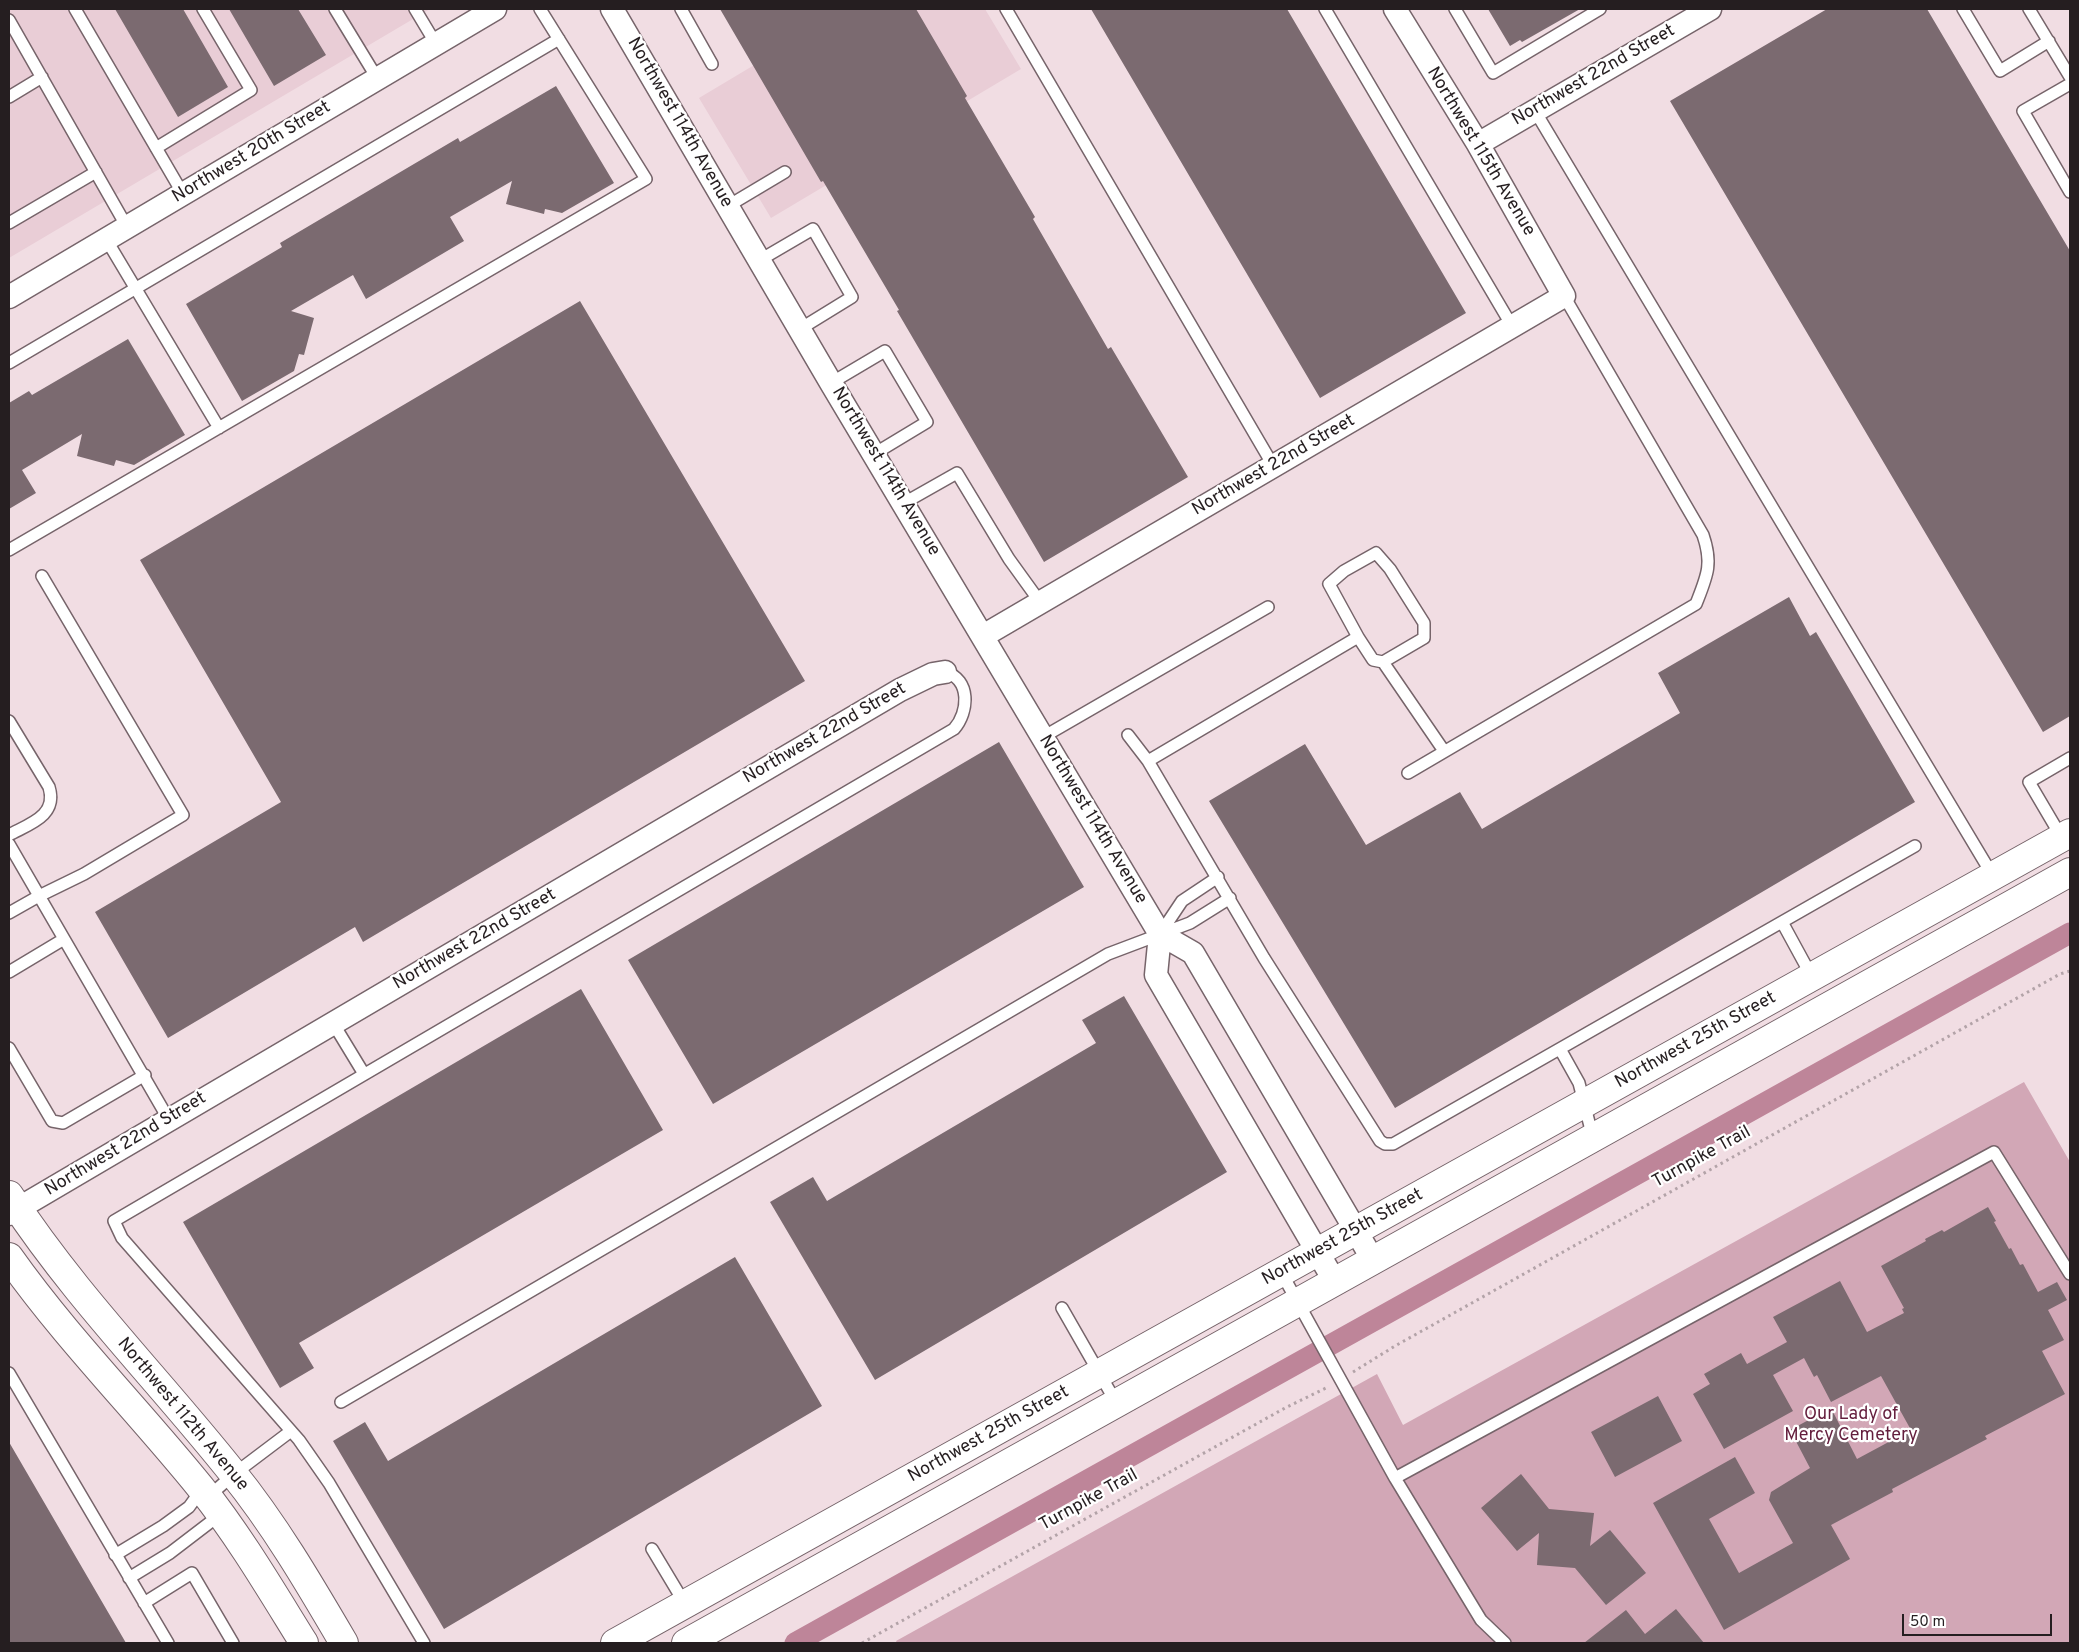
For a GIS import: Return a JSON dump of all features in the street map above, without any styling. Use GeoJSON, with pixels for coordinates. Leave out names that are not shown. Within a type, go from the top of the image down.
{"type":"FeatureCollection","features":[{"type":"Feature","properties":{"kind":"main road","name":"Northwest 25th Street"},"geometry":{"type":"LineString","coordinates":[[615,1643],[1993,876],[2067,841]]}},
{"type":"Feature","properties":{"kind":"main road","name":"Northwest 25th Street"},"geometry":{"type":"LineString","coordinates":[[686,1643],[2070,872]]}},
{"type":"Feature","properties":{"kind":"main road","name":"Northwest 112th Avenue"},"geometry":{"type":"LineString","coordinates":[[12,1206],[90,1306],[234,1474],[295,1561],[344,1643]]}},
{"type":"Feature","properties":{"kind":"main road","name":"Northwest 112th Avenue"},"geometry":{"type":"LineString","coordinates":[[9,1257],[62,1326],[210,1500],[252,1558],[304,1643]]}},
{"type":"Feature","properties":{"kind":"street","name":"Northwest 20th Street"},"geometry":{"type":"LineString","coordinates":[[9,297],[495,9]]}},
{"type":"Feature","properties":{"kind":"street","name":"Northwest 114th Avenue"},"geometry":{"type":"LineString","coordinates":[[612,9],[831,383],[1160,934],[1193,953],[1374,1260]]}},
{"type":"Feature","properties":{"kind":"street","name":"Northwest 115th Avenue"},"geometry":{"type":"LineString","coordinates":[[1394,9],[1478,144],[1564,296]]}},
{"type":"Feature","properties":{"kind":"street","name":"Northwest 22nd Street"},"geometry":{"type":"LineString","coordinates":[[1478,144],[1704,10]]}},
{"type":"Feature","properties":{"kind":"street","name":"Northwest 22nd Street"},"geometry":{"type":"LineString","coordinates":[[983,636],[1564,296]]}},
{"type":"Feature","properties":{"kind":"street","name":"Northwest 22nd Street"},"geometry":{"type":"LineString","coordinates":[[12,1206],[170,1120],[900,690],[933,674],[945,672]]}},
{"type":"Feature","properties":{"kind":"street"},"geometry":{"type":"LineString","coordinates":[[1160,934],[1156,975],[1335,1282]]}},
{"type":"Feature","properties":{"kind":"lane"},"geometry":{"type":"LineString","coordinates":[[76,9],[183,194]]}},
{"type":"Feature","properties":{"kind":"lane"},"geometry":{"type":"LineString","coordinates":[[156,148],[251,90],[204,9]]}},
{"type":"Feature","properties":{"kind":"lane"},"geometry":{"type":"LineString","coordinates":[[335,9],[377,78]]}},
{"type":"Feature","properties":{"kind":"lane"},"geometry":{"type":"LineString","coordinates":[[415,9],[436,44]]}},
{"type":"Feature","properties":{"kind":"lane"},"geometry":{"type":"LineString","coordinates":[[9,550],[646,179],[540,9]]}},
{"type":"Feature","properties":{"kind":"lane"},"geometry":{"type":"LineString","coordinates":[[681,9],[712,64]]}},
{"type":"Feature","properties":{"kind":"lane"},"geometry":{"type":"LineString","coordinates":[[1006,9],[1274,466]]}},
{"type":"Feature","properties":{"kind":"lane"},"geometry":{"type":"LineString","coordinates":[[1325,9],[1512,326]]}},
{"type":"Feature","properties":{"kind":"lane"},"geometry":{"type":"LineString","coordinates":[[1456,9],[1493,72],[1600,9]]}},
{"type":"Feature","properties":{"kind":"lane"},"geometry":{"type":"LineString","coordinates":[[1963,9],[2000,71],[2049,42]]}},
{"type":"Feature","properties":{"kind":"lane"},"geometry":{"type":"LineString","coordinates":[[2029,9],[2070,77]]}},
{"type":"Feature","properties":{"kind":"lane"},"geometry":{"type":"LineString","coordinates":[[9,20],[128,227]]}},
{"type":"Feature","properties":{"kind":"lane"},"geometry":{"type":"LineString","coordinates":[[9,363],[559,39]]}},
{"type":"Feature","properties":{"kind":"lane"},"geometry":{"type":"LineString","coordinates":[[9,97],[42,77]]}},
{"type":"Feature","properties":{"kind":"lane"},"geometry":{"type":"LineString","coordinates":[[2070,84],[2023,111],[2067,179],[2070,192]]}},
{"type":"Feature","properties":{"kind":"lane"},"geometry":{"type":"LineString","coordinates":[[1535,111],[1993,876]]}},
{"type":"Feature","properties":{"kind":"lane"},"geometry":{"type":"LineString","coordinates":[[9,223],[96,172]]}},
{"type":"Feature","properties":{"kind":"lane"},"geometry":{"type":"LineString","coordinates":[[728,206],[785,172]]}},
{"type":"Feature","properties":{"kind":"lane"},"geometry":{"type":"LineString","coordinates":[[760,260],[813,229],[852,297],[800,329]]}},
{"type":"Feature","properties":{"kind":"lane"},"geometry":{"type":"LineString","coordinates":[[106,239],[219,428]]}},
{"type":"Feature","properties":{"kind":"lane"},"geometry":{"type":"LineString","coordinates":[[1408,772],[1696,604],[1708,574],[1708,551],[1703,534],[1564,296]]}},
{"type":"Feature","properties":{"kind":"lane"},"geometry":{"type":"LineString","coordinates":[[831,383],[884,351],[927,422],[874,454]]}},
{"type":"Feature","properties":{"kind":"lane"},"geometry":{"type":"LineString","coordinates":[[904,503],[957,472],[1009,559],[1040,602]]}},
{"type":"Feature","properties":{"kind":"lane"},"geometry":{"type":"LineString","coordinates":[[1376,553],[1390,569],[1424,623],[1424,638],[1383,662],[1373,660],[1329,584],[1344,571],[1376,553]]}},
{"type":"Feature","properties":{"kind":"lane"},"geometry":{"type":"LineString","coordinates":[[9,913],[84,874],[183,815],[42,576]]}},
{"type":"Feature","properties":{"kind":"lane"},"geometry":{"type":"LineString","coordinates":[[1043,737],[1268,608]]}},
{"type":"Feature","properties":{"kind":"lane"},"geometry":{"type":"LineString","coordinates":[[1148,761],[1358,637]]}},
{"type":"Feature","properties":{"kind":"lane"},"geometry":{"type":"LineString","coordinates":[[1383,662],[1444,751]]}},
{"type":"Feature","properties":{"kind":"lane"},"geometry":{"type":"LineString","coordinates":[[424,1643],[330,1483],[291,1431],[122,1238],[114,1221],[954,729],[963,712],[965,693],[957,679],[945,672]]}},
{"type":"Feature","properties":{"kind":"lane"},"geometry":{"type":"LineString","coordinates":[[9,721],[50,787],[52,794],[51,806],[46,814],[9,835]]}},
{"type":"Feature","properties":{"kind":"lane"},"geometry":{"type":"LineString","coordinates":[[1128,735],[1148,761],[1275,974],[1380,1141],[1385,1144],[1393,1144],[1915,846]]}},
{"type":"Feature","properties":{"kind":"lane"},"geometry":{"type":"LineString","coordinates":[[2067,841],[2029,782],[2070,758]]}},
{"type":"Feature","properties":{"kind":"lane"},"geometry":{"type":"LineString","coordinates":[[9,844],[170,1120]]}},
{"type":"Feature","properties":{"kind":"lane"},"geometry":{"type":"LineString","coordinates":[[1160,934],[1182,901],[1218,877]]}},
{"type":"Feature","properties":{"kind":"lane"},"geometry":{"type":"LineString","coordinates":[[341,1402],[1108,954],[1190,923],[1230,898]]}},
{"type":"Feature","properties":{"kind":"lane"},"geometry":{"type":"LineString","coordinates":[[1782,922],[1812,977]]}},
{"type":"Feature","properties":{"kind":"lane"},"geometry":{"type":"LineString","coordinates":[[9,972],[64,940]]}},
{"type":"Feature","properties":{"kind":"lane"},"geometry":{"type":"LineString","coordinates":[[333,1023],[364,1074]]}},
{"type":"Feature","properties":{"kind":"lane"},"geometry":{"type":"LineString","coordinates":[[9,1048],[52,1121],[63,1123],[145,1075]]}},
{"type":"Feature","properties":{"kind":"lane"},"geometry":{"type":"LineString","coordinates":[[1560,1049],[1579,1083],[1594,1138]]}},
{"type":"Feature","properties":{"kind":"lane"},"geometry":{"type":"LineString","coordinates":[[1395,1478],[1994,1152],[2070,1274]]}},
{"type":"Feature","properties":{"kind":"lane"},"geometry":{"type":"LineString","coordinates":[[1281,1272],[1310,1328],[1395,1478],[1481,1620],[1505,1643]]}},
{"type":"Feature","properties":{"kind":"lane"},"geometry":{"type":"LineString","coordinates":[[1062,1308],[1117,1404]]}},
{"type":"Feature","properties":{"kind":"lane"},"geometry":{"type":"LineString","coordinates":[[9,1374],[168,1643]]}},
{"type":"Feature","properties":{"kind":"lane"},"geometry":{"type":"LineString","coordinates":[[129,1578],[170,1553],[210,1500],[234,1474],[291,1431]]}},
{"type":"Feature","properties":{"kind":"lane"},"geometry":{"type":"LineString","coordinates":[[115,1554],[163,1526],[189,1507],[210,1500]]}},
{"type":"Feature","properties":{"kind":"lane"},"geometry":{"type":"LineString","coordinates":[[652,1549],[685,1604]]}},
{"type":"Feature","properties":{"kind":"lane"},"geometry":{"type":"LineString","coordinates":[[144,1602],[192,1573],[233,1643]]}},
{"type":"Feature","properties":{"kind":"path","name":"Turnpike Trail"},"geometry":{"type":"LineString","coordinates":[[1349,1375],[1472,1302],[2060,974],[2070,972]]}},
{"type":"Feature","properties":{"kind":"path","name":"Turnpike Trail"},"geometry":{"type":"LineString","coordinates":[[862,1643],[1284,1408],[1330,1386]]}},
{"type":"Feature","properties":{"kind":"shaded area"},"geometry":{"type":"Polygon","coordinates":[[[9,9],[430,9],[9,258],[9,9]]]}},
{"type":"Feature","properties":{"kind":"shaded area"},"geometry":{"type":"Polygon","coordinates":[[[848,9],[985,9],[1021,69],[771,218],[699,98],[848,9]]]}},
{"type":"Feature","properties":{"kind":"green space","name":"Our Lady of Mercy Cemetery"},"geometry":{"type":"Polygon","coordinates":[[[2024,1082],[2070,1162],[2070,1643],[897,1643],[896,1641],[1377,1374],[1403,1425],[2024,1082]]]}},
{"type":"Feature","properties":{"kind":"building"},"geometry":{"type":"Polygon","coordinates":[[[115,9],[183,9],[228,87],[178,117],[115,9]]]}},
{"type":"Feature","properties":{"kind":"building"},"geometry":{"type":"Polygon","coordinates":[[[229,9],[298,9],[326,55],[274,86],[229,9]]]}},
{"type":"Feature","properties":{"kind":"building"},"geometry":{"type":"Polygon","coordinates":[[[720,9],[916,9],[967,96],[965,98],[1035,217],[1033,219],[1108,349],[1111,347],[1188,477],[1044,562],[897,311],[899,310],[823,181],[821,182],[720,9]]]}},
{"type":"Feature","properties":{"kind":"building"},"geometry":{"type":"Polygon","coordinates":[[[1091,9],[1287,9],[1466,313],[1320,398],[1091,9]]]}},
{"type":"Feature","properties":{"kind":"building"},"geometry":{"type":"Polygon","coordinates":[[[1488,9],[1580,9],[1522,42],[1520,40],[1510,46],[1488,9]]]}},
{"type":"Feature","properties":{"kind":"building"},"geometry":{"type":"Polygon","coordinates":[[[1827,9],[1927,9],[2070,251],[2070,716],[2043,732],[1670,101],[1827,9]]]}},
{"type":"Feature","properties":{"kind":"building"},"geometry":{"type":"Polygon","coordinates":[[[556,86],[614,183],[562,213],[545,209],[544,214],[506,204],[512,181],[450,217],[464,241],[366,299],[353,275],[291,311],[314,318],[304,355],[299,354],[294,371],[242,401],[186,304],[282,247],[280,243],[458,138],[460,142],[556,86]]]}},
{"type":"Feature","properties":{"kind":"building"},"geometry":{"type":"Polygon","coordinates":[[[580,301],[805,681],[363,942],[355,927],[168,1038],[95,912],[281,802],[140,560],[580,301]]]}},
{"type":"Feature","properties":{"kind":"building"},"geometry":{"type":"Polygon","coordinates":[[[128,339],[185,435],[134,465],[116,460],[114,466],[77,456],[82,434],[22,470],[36,493],[9,509],[9,403],[29,391],[32,395],[128,339]]]}},
{"type":"Feature","properties":{"kind":"building"},"geometry":{"type":"Polygon","coordinates":[[[1789,597],[1810,636],[1816,632],[1915,802],[1395,1108],[1209,801],[1305,744],[1366,845],[1460,792],[1482,829],[1680,713],[1658,673],[1789,597]]]}},
{"type":"Feature","properties":{"kind":"building"},"geometry":{"type":"Polygon","coordinates":[[[999,742],[1084,887],[713,1104],[628,960],[999,742]]]}},
{"type":"Feature","properties":{"kind":"building"},"geometry":{"type":"Polygon","coordinates":[[[581,989],[663,1130],[299,1343],[314,1368],[280,1388],[183,1222],[581,989]]]}},
{"type":"Feature","properties":{"kind":"building"},"geometry":{"type":"Polygon","coordinates":[[[1124,996],[1227,1172],[875,1380],[770,1202],[813,1177],[827,1201],[1096,1043],[1082,1020],[1124,996]]]}},
{"type":"Feature","properties":{"kind":"building"},"geometry":{"type":"Polygon","coordinates":[[[1988,1207],[2009,1249],[2011,1248],[2020,1265],[2023,1264],[2038,1292],[2057,1282],[2067,1300],[2048,1310],[2064,1340],[2042,1351],[2065,1394],[1985,1436],[1987,1439],[1892,1489],[1893,1492],[1831,1525],[1850,1559],[1724,1630],[1653,1503],[1735,1457],[1755,1493],[1709,1519],[1739,1573],[1793,1543],[1769,1500],[1771,1492],[1810,1468],[1790,1430],[1831,1408],[1857,1459],[1911,1430],[1881,1376],[1831,1402],[1817,1375],[1814,1377],[1804,1358],[1773,1375],[1793,1411],[1724,1449],[1693,1394],[1710,1384],[1704,1374],[1741,1353],[1747,1364],[1787,1342],[1773,1317],[1840,1281],[1867,1332],[1904,1313],[1902,1309],[1904,1308],[1881,1266],[1926,1241],[1925,1239],[1942,1230],[1944,1232],[1988,1207]]]}},
{"type":"Feature","properties":{"kind":"building"},"geometry":{"type":"Polygon","coordinates":[[[735,1257],[822,1406],[444,1629],[333,1441],[365,1422],[388,1461],[735,1257]]]}},
{"type":"Feature","properties":{"kind":"building"},"geometry":{"type":"Polygon","coordinates":[[[1658,1396],[1682,1441],[1615,1477],[1591,1432],[1658,1396]]]}},
{"type":"Feature","properties":{"kind":"building"},"geometry":{"type":"Polygon","coordinates":[[[9,1442],[126,1643],[9,1643],[9,1442]]]}},
{"type":"Feature","properties":{"kind":"building"},"geometry":{"type":"Polygon","coordinates":[[[1521,1474],[1549,1509],[1594,1513],[1590,1546],[1610,1530],[1646,1573],[1606,1605],[1575,1568],[1537,1565],[1539,1533],[1517,1551],[1481,1508],[1521,1474]]]}},
{"type":"Feature","properties":{"kind":"building"},"geometry":{"type":"Polygon","coordinates":[[[1676,1609],[1704,1643],[1584,1643],[1626,1610],[1645,1634],[1676,1609]]]}},
{"type":"Feature","properties":{"kind":"waterway"},"geometry":{"type":"LineString","coordinates":[[795,1643],[2070,933]]}}]}
